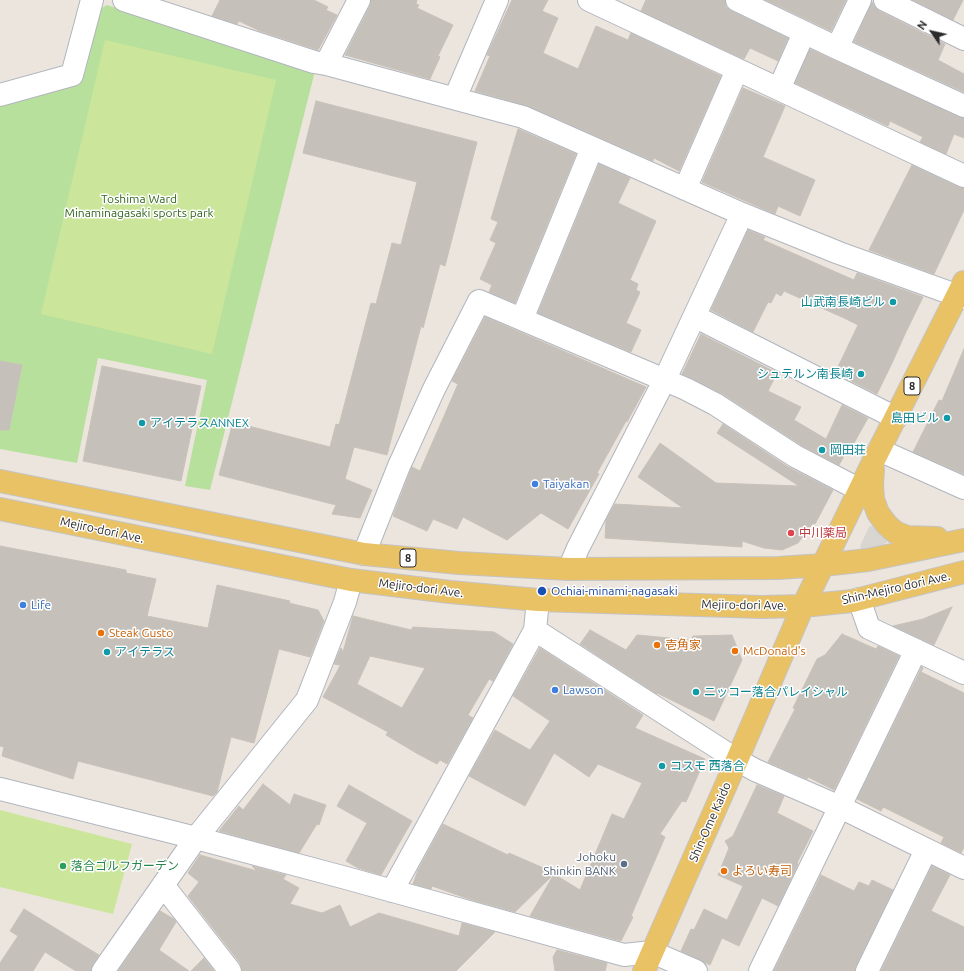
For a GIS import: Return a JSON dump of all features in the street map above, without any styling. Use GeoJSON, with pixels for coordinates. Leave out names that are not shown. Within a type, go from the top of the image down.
{"type":"FeatureCollection","features":[{"type":"Feature","properties":{"kind":"main road","name":"Mejiro-dori Ave."},"geometry":{"type":"LineString","coordinates":[[0,509],[351,580],[450,592],[538,600],[803,606],[877,454],[962,292]]}},
{"type":"Feature","properties":{"kind":"main road","name":"8"},"geometry":{"type":"LineString","coordinates":[[877,454],[872,474],[873,499],[878,513],[895,532],[907,537],[964,537]]}},
{"type":"Feature","properties":{"kind":"main road","name":"8"},"geometry":{"type":"LineString","coordinates":[[0,480],[364,554],[459,563],[568,569],[778,568],[868,560],[964,540]]}},
{"type":"Feature","properties":{"kind":"main road","name":"Shin-Mejiro dori Ave."},"geometry":{"type":"LineString","coordinates":[[803,606],[859,599],[964,572]]}},
{"type":"Feature","properties":{"kind":"main road","name":"Shin-Ome Kaido"},"geometry":{"type":"LineString","coordinates":[[648,962],[803,606]]}},
{"type":"Feature","properties":{"kind":"street"},"geometry":{"type":"LineString","coordinates":[[0,95],[72,75],[92,0]]}},
{"type":"Feature","properties":{"kind":"street"},"geometry":{"type":"LineString","coordinates":[[124,0],[314,62],[523,117],[742,214],[839,253],[962,292]]}},
{"type":"Feature","properties":{"kind":"street"},"geometry":{"type":"LineString","coordinates":[[326,64],[359,0]]}},
{"type":"Feature","properties":{"kind":"street"},"geometry":{"type":"LineString","coordinates":[[455,98],[497,0]]}},
{"type":"Feature","properties":{"kind":"street"},"geometry":{"type":"LineString","coordinates":[[589,0],[964,176]]}},
{"type":"Feature","properties":{"kind":"street"},"geometry":{"type":"LineString","coordinates":[[737,0],[776,9],[804,33],[964,106]]}},
{"type":"Feature","properties":{"kind":"street"},"geometry":{"type":"LineString","coordinates":[[837,48],[860,0]]}},
{"type":"Feature","properties":{"kind":"street"},"geometry":{"type":"LineString","coordinates":[[885,0],[964,38]]}},
{"type":"Feature","properties":{"kind":"street"},"geometry":{"type":"LineString","coordinates":[[778,89],[804,33]]}},
{"type":"Feature","properties":{"kind":"street"},"geometry":{"type":"LineString","coordinates":[[685,189],[737,70]]}},
{"type":"Feature","properties":{"kind":"street"},"geometry":{"type":"LineString","coordinates":[[522,319],[592,148]]}},
{"type":"Feature","properties":{"kind":"street"},"geometry":{"type":"LineString","coordinates":[[568,569],[696,317],[742,214]]}},
{"type":"Feature","properties":{"kind":"street"},"geometry":{"type":"LineString","coordinates":[[364,554],[399,466],[430,396],[479,301],[665,379],[715,404],[795,456],[860,490]]}},
{"type":"Feature","properties":{"kind":"street"},"geometry":{"type":"LineString","coordinates":[[696,317],[896,418]]}},
{"type":"Feature","properties":{"kind":"street"},"geometry":{"type":"LineString","coordinates":[[877,454],[964,488]]}},
{"type":"Feature","properties":{"kind":"street"},"geometry":{"type":"LineString","coordinates":[[103,971],[196,838],[307,700],[345,602],[351,580]]}},
{"type":"Feature","properties":{"kind":"street"},"geometry":{"type":"LineString","coordinates":[[859,599],[868,628],[964,673]]}},
{"type":"Feature","properties":{"kind":"street"},"geometry":{"type":"LineString","coordinates":[[392,891],[535,630],[538,600]]}},
{"type":"Feature","properties":{"kind":"street"},"geometry":{"type":"LineString","coordinates":[[535,630],[737,760],[755,770],[840,807],[964,868]]}},
{"type":"Feature","properties":{"kind":"street"},"geometry":{"type":"LineString","coordinates":[[760,971],[916,650]]}},
{"type":"Feature","properties":{"kind":"street"},"geometry":{"type":"LineString","coordinates":[[0,789],[196,838],[648,962],[696,971]]}},
{"type":"Feature","properties":{"kind":"street"},"geometry":{"type":"LineString","coordinates":[[867,971],[926,850]]}},
{"type":"Feature","properties":{"kind":"street"},"geometry":{"type":"LineString","coordinates":[[163,885],[230,971]]}},
{"type":"Feature","properties":{"kind":"green space","name":"Toshima Ward Minaminagasaki sports park"},"geometry":{"type":"Polygon","coordinates":[[[107,5],[315,71],[210,490],[185,486],[207,380],[98,358],[77,463],[0,449],[0,101],[74,82],[98,10],[107,5]]]}},
{"type":"Feature","properties":{"kind":"green space"},"geometry":{"type":"Polygon","coordinates":[[[105,40],[276,80],[212,354],[41,314],[105,40]]]}},
{"type":"Feature","properties":{"kind":"green space","name":"落合ゴルフガーデン"},"geometry":{"type":"Polygon","coordinates":[[[0,810],[132,844],[113,914],[0,887],[0,810]]]}},
{"type":"Feature","properties":{"kind":"shaded area"},"geometry":{"type":"Polygon","coordinates":[[[873,525],[888,538],[887,542],[883,545],[863,552],[860,546],[869,527],[873,525]]]}},
{"type":"Feature","properties":{"kind":"building"},"geometry":{"type":"Polygon","coordinates":[[[220,0],[314,0],[328,7],[326,10],[337,15],[318,50],[260,31],[239,21],[237,24],[212,16],[220,0]]]}},
{"type":"Feature","properties":{"kind":"building"},"geometry":{"type":"Polygon","coordinates":[[[371,0],[417,0],[416,4],[419,5],[417,8],[453,25],[438,56],[440,57],[430,79],[345,55],[370,6],[371,0]]]}},
{"type":"Feature","properties":{"kind":"building"},"geometry":{"type":"Polygon","coordinates":[[[512,0],[548,0],[542,11],[558,18],[543,53],[578,69],[596,26],[628,40],[631,33],[721,76],[679,171],[654,158],[653,161],[528,106],[475,91],[490,56],[487,55],[512,0]]]}},
{"type":"Feature","properties":{"kind":"building"},"geometry":{"type":"Polygon","coordinates":[[[646,0],[725,0],[726,7],[732,11],[788,38],[778,61],[750,48],[744,59],[641,11],[646,0]]]}},
{"type":"Feature","properties":{"kind":"building"},"geometry":{"type":"Polygon","coordinates":[[[766,0],[846,0],[831,31],[766,0]]]}},
{"type":"Feature","properties":{"kind":"building"},"geometry":{"type":"Polygon","coordinates":[[[913,0],[963,0],[953,20],[913,0]]]}},
{"type":"Feature","properties":{"kind":"building"},"geometry":{"type":"Polygon","coordinates":[[[872,2],[879,11],[945,44],[938,60],[964,74],[964,92],[854,42],[872,2]]]}},
{"type":"Feature","properties":{"kind":"building"},"geometry":{"type":"Polygon","coordinates":[[[810,49],[964,118],[964,138],[954,134],[946,154],[920,142],[923,137],[890,121],[888,126],[795,83],[810,49]]]}},
{"type":"Feature","properties":{"kind":"building"},"geometry":{"type":"Polygon","coordinates":[[[743,88],[785,106],[763,157],[815,180],[800,216],[778,206],[775,214],[702,182],[743,88]]]}},
{"type":"Feature","properties":{"kind":"building"},"geometry":{"type":"Polygon","coordinates":[[[316,101],[477,142],[445,266],[440,264],[423,328],[421,326],[387,455],[354,447],[345,479],[372,490],[360,518],[332,514],[336,505],[219,475],[233,422],[330,447],[336,424],[339,425],[371,303],[376,304],[392,243],[401,245],[417,182],[303,153],[316,101]]]}},
{"type":"Feature","properties":{"kind":"building"},"geometry":{"type":"Polygon","coordinates":[[[518,129],[576,154],[515,303],[489,292],[492,285],[480,279],[496,243],[490,240],[498,222],[491,219],[518,129]]]}},
{"type":"Feature","properties":{"kind":"building"},"geometry":{"type":"Polygon","coordinates":[[[599,164],[630,178],[618,203],[656,221],[630,280],[638,284],[636,290],[640,292],[626,323],[641,330],[631,352],[538,313],[599,164]]]}},
{"type":"Feature","properties":{"kind":"building"},"geometry":{"type":"Polygon","coordinates":[[[912,165],[964,188],[964,210],[934,274],[869,250],[912,165]]]}},
{"type":"Feature","properties":{"kind":"building"},"geometry":{"type":"Polygon","coordinates":[[[748,230],[765,237],[763,240],[854,280],[857,273],[923,297],[877,394],[835,373],[858,325],[784,291],[781,296],[776,293],[771,303],[768,302],[753,332],[711,310],[748,230]]]}},
{"type":"Feature","properties":{"kind":"building"},"geometry":{"type":"Polygon","coordinates":[[[485,317],[646,387],[597,473],[599,474],[568,529],[541,513],[507,540],[463,517],[457,529],[433,519],[427,531],[393,516],[412,467],[420,471],[458,384],[452,381],[485,317]]]}},
{"type":"Feature","properties":{"kind":"building"},"geometry":{"type":"Polygon","coordinates":[[[701,334],[777,373],[768,391],[801,407],[794,420],[826,439],[842,405],[868,418],[854,443],[852,442],[839,465],[801,445],[721,393],[682,374],[701,334]]]}},
{"type":"Feature","properties":{"kind":"building"},"geometry":{"type":"Polygon","coordinates":[[[964,349],[964,474],[913,452],[939,400],[942,401],[964,349]]]}},
{"type":"Feature","properties":{"kind":"building"},"geometry":{"type":"Polygon","coordinates":[[[0,361],[22,365],[9,430],[0,430],[0,361]]]}},
{"type":"Feature","properties":{"kind":"building","name":"アイテラスANNEX"},"geometry":{"type":"Polygon","coordinates":[[[102,366],[201,386],[181,481],[83,461],[102,366]]]}},
{"type":"Feature","properties":{"kind":"building"},"geometry":{"type":"Polygon","coordinates":[[[723,424],[788,467],[833,490],[815,524],[813,523],[798,543],[782,550],[764,548],[742,541],[742,547],[605,538],[606,520],[615,504],[683,508],[638,477],[660,443],[716,483],[799,486],[717,433],[723,424]]]}},
{"type":"Feature","properties":{"kind":"building"},"geometry":{"type":"Polygon","coordinates":[[[0,546],[126,570],[126,573],[156,579],[147,616],[208,628],[217,585],[290,601],[289,603],[318,610],[324,621],[310,657],[279,649],[254,743],[231,737],[217,792],[213,796],[78,761],[73,779],[2,756],[4,747],[0,746],[0,546]]]}},
{"type":"Feature","properties":{"kind":"building"},"geometry":{"type":"Polygon","coordinates":[[[952,607],[934,645],[893,626],[923,619],[952,607]]]}},
{"type":"Feature","properties":{"kind":"building"},"geometry":{"type":"Polygon","coordinates":[[[353,616],[411,630],[413,627],[494,632],[513,644],[493,681],[489,679],[468,715],[473,718],[447,764],[440,760],[437,764],[418,754],[386,735],[388,732],[323,697],[340,666],[334,664],[341,648],[343,652],[353,616]],[[370,656],[357,684],[402,708],[425,668],[370,656]]]}},
{"type":"Feature","properties":{"kind":"building"},"geometry":{"type":"Polygon","coordinates":[[[590,630],[626,650],[637,635],[691,640],[693,636],[732,635],[742,660],[714,721],[657,694],[580,644],[590,630]]]}},
{"type":"Feature","properties":{"kind":"building"},"geometry":{"type":"Polygon","coordinates":[[[842,634],[876,649],[878,646],[899,656],[834,790],[808,777],[807,779],[768,762],[795,709],[793,708],[817,659],[825,655],[842,634]]]}},
{"type":"Feature","properties":{"kind":"building"},"geometry":{"type":"Polygon","coordinates":[[[540,648],[643,715],[635,728],[705,759],[686,802],[682,801],[660,834],[665,837],[631,916],[633,917],[621,941],[530,916],[554,874],[580,890],[612,814],[624,819],[642,783],[598,764],[589,777],[554,753],[525,806],[469,776],[495,730],[530,750],[550,721],[513,696],[540,648]]]}},
{"type":"Feature","properties":{"kind":"building"},"geometry":{"type":"Polygon","coordinates":[[[922,667],[921,672],[964,693],[964,847],[961,853],[941,843],[944,837],[883,807],[881,811],[857,799],[922,667]]]}},
{"type":"Feature","properties":{"kind":"building"},"geometry":{"type":"Polygon","coordinates":[[[263,784],[290,805],[294,794],[326,805],[319,825],[317,824],[299,853],[219,831],[239,806],[243,810],[263,784]]]}},
{"type":"Feature","properties":{"kind":"building"},"geometry":{"type":"Polygon","coordinates":[[[349,785],[412,821],[381,875],[358,868],[346,861],[367,823],[337,806],[349,785]]]}},
{"type":"Feature","properties":{"kind":"building"},"geometry":{"type":"Polygon","coordinates":[[[757,785],[784,796],[777,813],[813,831],[778,906],[762,898],[739,946],[722,938],[710,965],[681,951],[691,929],[694,930],[704,909],[727,920],[743,886],[718,875],[729,848],[725,841],[733,836],[757,785]]]}},
{"type":"Feature","properties":{"kind":"building"},"geometry":{"type":"Polygon","coordinates":[[[443,824],[508,855],[509,853],[555,873],[515,912],[469,899],[432,886],[431,889],[413,884],[418,870],[443,824]]]}},
{"type":"Feature","properties":{"kind":"building"},"geometry":{"type":"Polygon","coordinates":[[[200,855],[257,871],[252,866],[286,875],[283,879],[299,888],[290,904],[322,913],[340,905],[350,927],[379,913],[459,936],[462,923],[495,932],[456,971],[242,971],[240,963],[188,896],[199,882],[188,873],[200,855]]]}},
{"type":"Feature","properties":{"kind":"building"},"geometry":{"type":"Polygon","coordinates":[[[932,866],[950,875],[931,911],[964,927],[964,971],[881,971],[932,866]]]}},
{"type":"Feature","properties":{"kind":"building"},"geometry":{"type":"Polygon","coordinates":[[[821,875],[854,891],[859,882],[869,886],[872,880],[893,890],[856,966],[855,971],[774,971],[821,875]]]}},
{"type":"Feature","properties":{"kind":"building"},"geometry":{"type":"Polygon","coordinates":[[[24,909],[99,955],[93,964],[91,971],[76,971],[45,952],[33,971],[0,971],[0,963],[18,936],[10,931],[24,909]]]}},
{"type":"Feature","properties":{"kind":"building"},"geometry":{"type":"Polygon","coordinates":[[[160,911],[174,919],[176,922],[159,950],[189,971],[118,971],[160,911]]]}},
{"type":"Feature","properties":{"kind":"building"},"geometry":{"type":"Polygon","coordinates":[[[557,950],[607,963],[605,971],[555,971],[553,957],[557,950]]]}},
{"type":"Feature","properties":{"kind":"building"},"geometry":{"type":"Polygon","coordinates":[[[204,958],[214,971],[191,971],[204,958]]]}},
{"type":"Feature","properties":{"kind":"place","name":"山武南長崎ビル"},"geometry":{"type":"Point","coordinates":[893,302]}},
{"type":"Feature","properties":{"kind":"place","name":"シュテルン南長崎"},"geometry":{"type":"Point","coordinates":[861,374]}},
{"type":"Feature","properties":{"kind":"place","name":"島田ビル"},"geometry":{"type":"Point","coordinates":[947,418]}},
{"type":"Feature","properties":{"kind":"place","name":"アイテラスANNEX"},"geometry":{"type":"Point","coordinates":[142,423]}},
{"type":"Feature","properties":{"kind":"place","name":"岡田荘"},"geometry":{"type":"Point","coordinates":[822,450]}},
{"type":"Feature","properties":{"kind":"place","name":"Taiyakan"},"geometry":{"type":"Point","coordinates":[535,484]}},
{"type":"Feature","properties":{"kind":"place","name":"中川薬局"},"geometry":{"type":"Point","coordinates":[791,533]}},
{"type":"Feature","properties":{"kind":"place","name":"Ochiai-minami-nagasaki"},"geometry":{"type":"Point","coordinates":[542,591]}},
{"type":"Feature","properties":{"kind":"place","name":"Life"},"geometry":{"type":"Point","coordinates":[23,605]}},
{"type":"Feature","properties":{"kind":"place","name":"Steak Gusto"},"geometry":{"type":"Point","coordinates":[101,633]}},
{"type":"Feature","properties":{"kind":"place","name":"壱角家"},"geometry":{"type":"Point","coordinates":[657,645]}},
{"type":"Feature","properties":{"kind":"place","name":"McDonald's"},"geometry":{"type":"Point","coordinates":[735,651]}},
{"type":"Feature","properties":{"kind":"place","name":"アイテラス"},"geometry":{"type":"Point","coordinates":[107,652]}},
{"type":"Feature","properties":{"kind":"place","name":"Lawson"},"geometry":{"type":"Point","coordinates":[555,690]}},
{"type":"Feature","properties":{"kind":"place","name":"ニッコー落合パレイシャル"},"geometry":{"type":"Point","coordinates":[696,692]}},
{"type":"Feature","properties":{"kind":"place","name":"コスモ 西落合"},"geometry":{"type":"Point","coordinates":[662,766]}},
{"type":"Feature","properties":{"kind":"place","name":"Johoku Shinkin BANK"},"geometry":{"type":"Point","coordinates":[624,864]}},
{"type":"Feature","properties":{"kind":"place","name":"落合ゴルフガーデン"},"geometry":{"type":"Point","coordinates":[63,866]}},
{"type":"Feature","properties":{"kind":"place","name":"よろい寿司"},"geometry":{"type":"Point","coordinates":[724,871]}}]}
